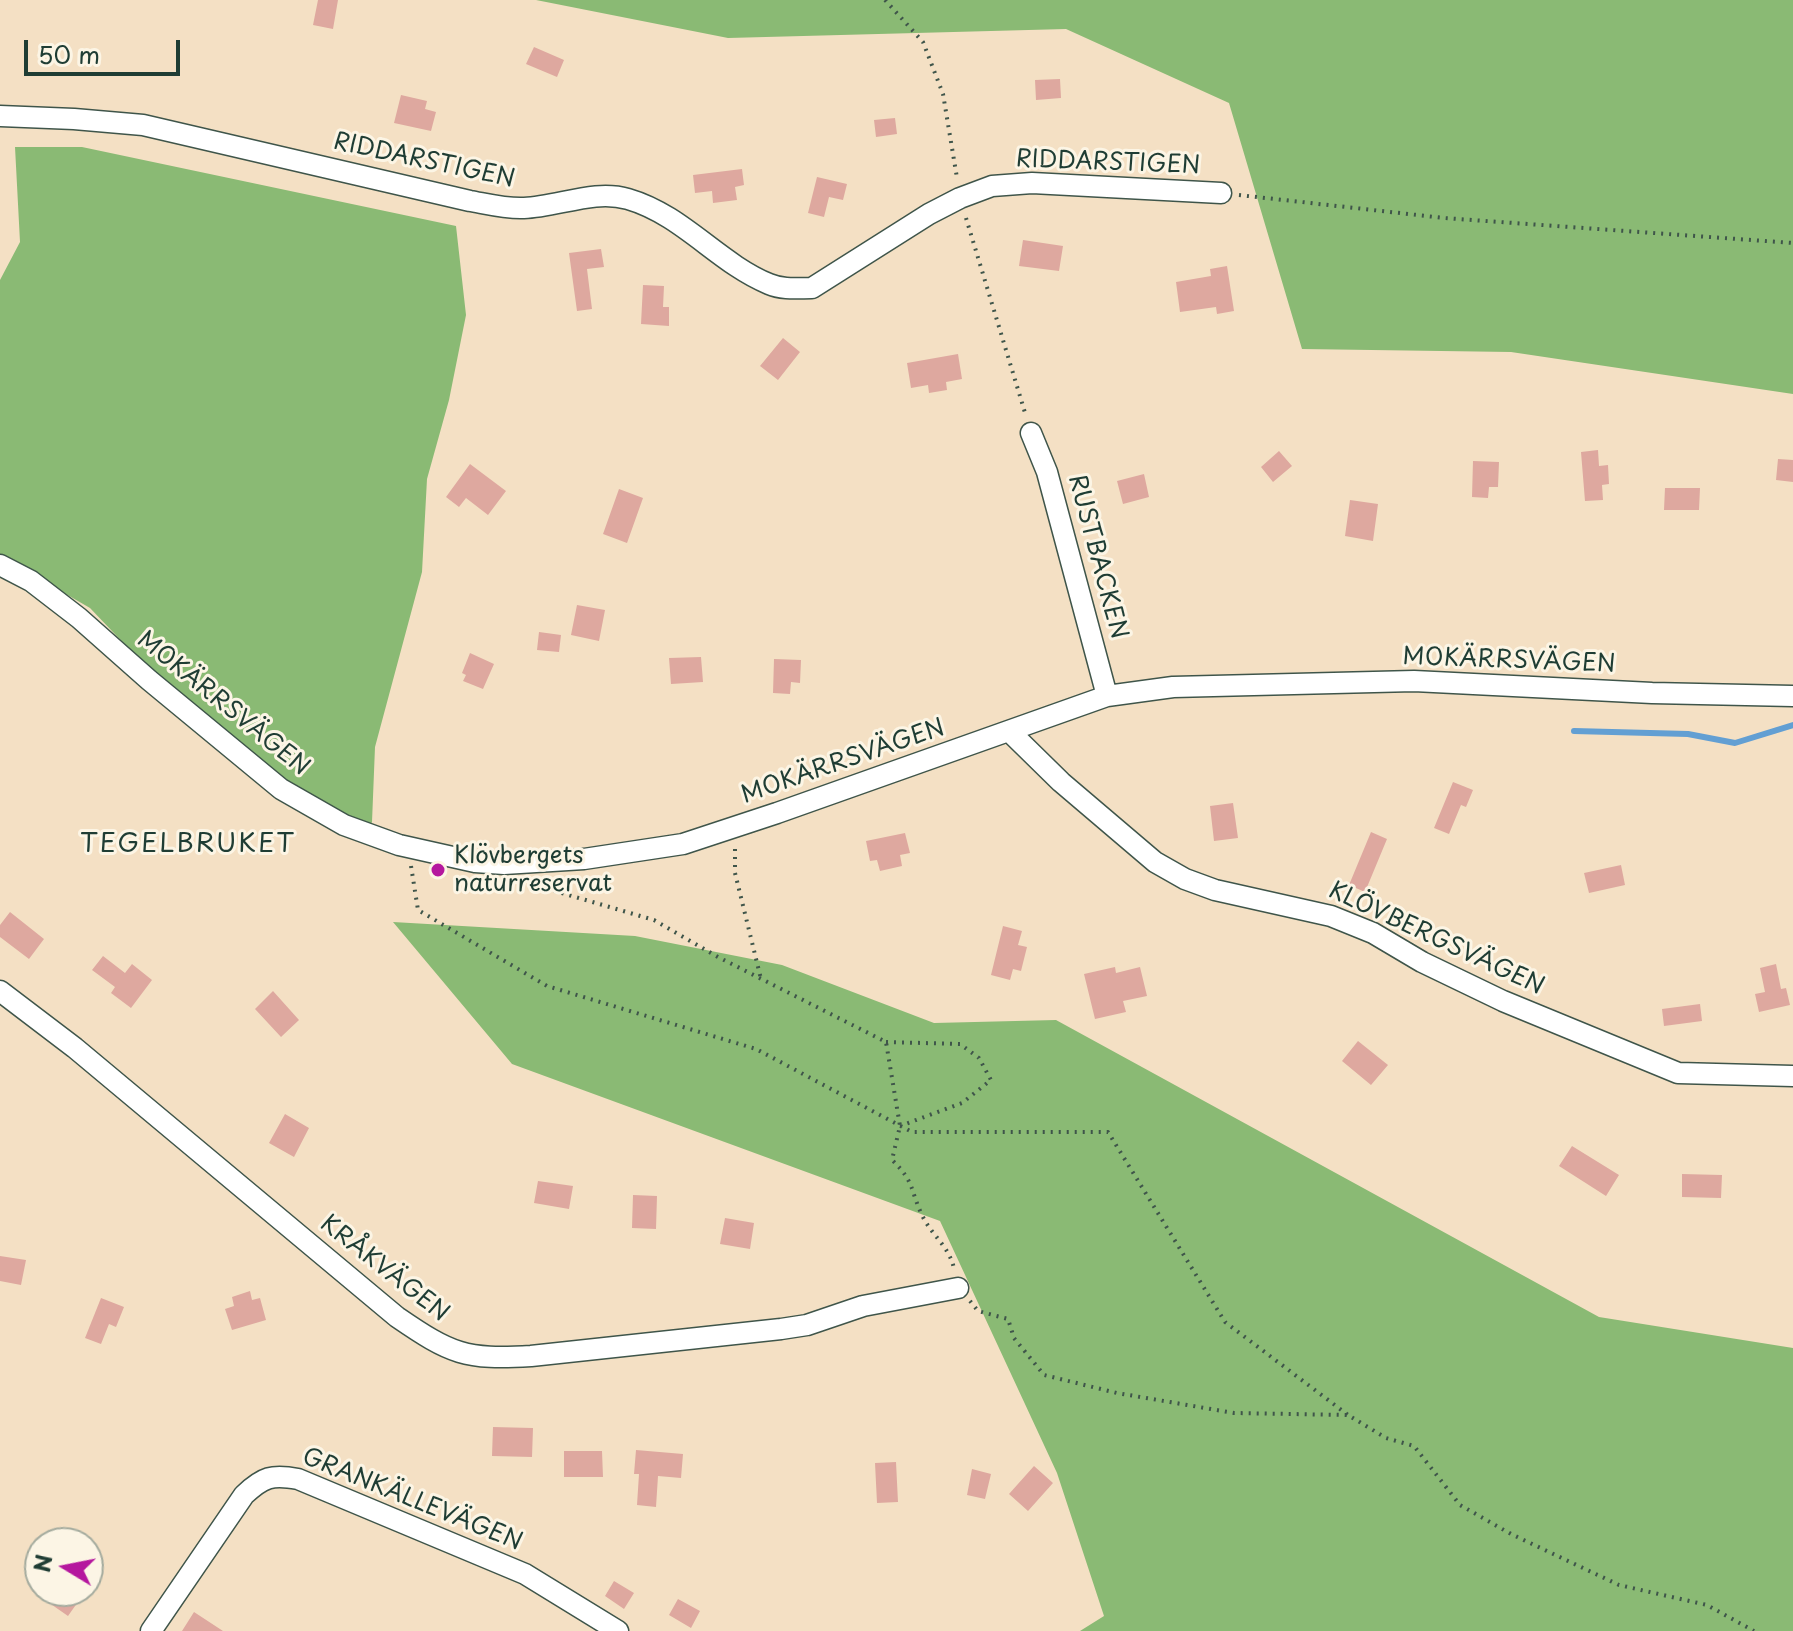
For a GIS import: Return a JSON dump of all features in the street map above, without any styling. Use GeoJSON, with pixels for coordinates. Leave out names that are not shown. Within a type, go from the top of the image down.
{"type":"FeatureCollection","features":[{"type":"Feature","properties":{"kind":"street","name":"RIDDARSTIGEN"},"geometry":{"type":"LineString","coordinates":[[0,116],[143,125],[470,201],[504,206],[523,208],[590,197],[624,198],[671,217],[749,273],[771,285],[792,289],[812,288],[929,214],[992,186],[1032,183],[1221,193]]}},
{"type":"Feature","properties":{"kind":"street","name":"RUSTBACKEN"},"geometry":{"type":"LineString","coordinates":[[1031,433],[1047,472],[1107,696]]}},
{"type":"Feature","properties":{"kind":"street","name":"MOKÄRRSVÄGEN"},"geometry":{"type":"LineString","coordinates":[[0,565],[31,581],[79,618],[281,789],[344,825],[409,848],[475,862],[584,859],[683,844],[1107,696],[1173,687],[1414,681],[1652,693],[1793,696]]}},
{"type":"Feature","properties":{"kind":"street","name":"KLÖVBERGSVÄGEN"},"geometry":{"type":"LineString","coordinates":[[1009,731],[1061,782],[1155,862],[1185,879],[1215,890],[1331,916],[1373,933],[1422,962],[1503,1001],[1678,1073],[1793,1076]]}},
{"type":"Feature","properties":{"kind":"street","name":"KRÅKVÄGEN"},"geometry":{"type":"LineString","coordinates":[[0,991],[75,1048],[397,1317],[453,1352],[492,1358],[531,1356],[781,1329],[807,1325],[863,1306],[958,1288]]}},
{"type":"Feature","properties":{"kind":"street","name":"GRANKÄLLEVÄGEN"},"geometry":{"type":"LineString","coordinates":[[151,1631],[244,1495],[256,1484],[279,1475],[298,1479],[525,1574],[618,1631]]}},
{"type":"Feature","properties":{"kind":"path"},"geometry":{"type":"LineString","coordinates":[[885,0],[923,42],[943,94],[960,198],[1031,433]]}},
{"type":"Feature","properties":{"kind":"path"},"geometry":{"type":"LineString","coordinates":[[1221,193],[1444,218],[1793,243]]}},
{"type":"Feature","properties":{"kind":"path"},"geometry":{"type":"LineString","coordinates":[[735,827],[735,873],[761,979]]}},
{"type":"Feature","properties":{"kind":"path"},"geometry":{"type":"LineString","coordinates":[[409,848],[418,910],[547,986],[756,1049],[912,1132],[1108,1132],[1225,1322],[1348,1415],[1386,1438],[1414,1446],[1460,1505],[1511,1534],[1619,1585],[1707,1605],[1754,1631]]}},
{"type":"Feature","properties":{"kind":"path"},"geometry":{"type":"LineString","coordinates":[[523,863],[529,883],[654,920],[718,957],[886,1042],[960,1044],[979,1058],[991,1080],[962,1103],[900,1126]]}},
{"type":"Feature","properties":{"kind":"path"},"geometry":{"type":"LineString","coordinates":[[886,1042],[900,1126],[892,1160],[909,1176],[922,1217],[952,1256],[958,1288],[978,1311],[1008,1319],[1014,1338],[1044,1375],[1117,1393],[1234,1413],[1348,1415]]}},
{"type":"Feature","properties":{"kind":"green space"},"geometry":{"type":"Polygon","coordinates":[[[536,0],[1793,0],[1793,394],[1511,352],[1302,349],[1229,103],[1066,29],[728,38],[536,0]]]}},
{"type":"Feature","properties":{"kind":"green space"},"geometry":{"type":"Polygon","coordinates":[[[15,147],[82,147],[456,226],[466,315],[449,400],[427,479],[422,572],[375,747],[372,822],[368,830],[285,784],[175,697],[90,608],[0,556],[0,280],[20,242],[15,147]]]}},
{"type":"Feature","properties":{"kind":"green space"},"geometry":{"type":"Polygon","coordinates":[[[393,922],[635,936],[782,965],[934,1023],[1056,1020],[1599,1317],[1793,1348],[1793,1631],[1080,1631],[1104,1616],[1057,1473],[940,1221],[512,1064],[393,922]]]}},
{"type":"Feature","properties":{"kind":"building"},"geometry":{"type":"Polygon","coordinates":[[[318,0],[338,0],[333,29],[313,25],[318,0]]]}},
{"type":"Feature","properties":{"kind":"building"},"geometry":{"type":"Polygon","coordinates":[[[534,47],[564,60],[557,77],[526,64],[534,47]]]}},
{"type":"Feature","properties":{"kind":"building"},"geometry":{"type":"Polygon","coordinates":[[[1060,79],[1061,98],[1036,100],[1035,80],[1060,79]]]}},
{"type":"Feature","properties":{"kind":"building"},"geometry":{"type":"Polygon","coordinates":[[[401,95],[427,101],[425,109],[436,112],[431,131],[394,123],[401,95]]]}},
{"type":"Feature","properties":{"kind":"building"},"geometry":{"type":"Polygon","coordinates":[[[895,118],[897,134],[876,137],[874,120],[895,118]]]}},
{"type":"Feature","properties":{"kind":"building"},"geometry":{"type":"Polygon","coordinates":[[[742,169],[744,185],[735,187],[737,200],[713,203],[712,191],[695,193],[693,175],[742,169]]]}},
{"type":"Feature","properties":{"kind":"building"},"geometry":{"type":"Polygon","coordinates":[[[817,177],[847,184],[843,200],[829,197],[824,217],[808,213],[817,177]]]}},
{"type":"Feature","properties":{"kind":"building"},"geometry":{"type":"Polygon","coordinates":[[[1023,240],[1063,246],[1059,271],[1019,266],[1023,240]]]}},
{"type":"Feature","properties":{"kind":"building"},"geometry":{"type":"Polygon","coordinates":[[[601,249],[604,267],[587,269],[592,309],[577,311],[569,253],[601,249]]]}},
{"type":"Feature","properties":{"kind":"building"},"geometry":{"type":"Polygon","coordinates":[[[1227,266],[1234,311],[1217,314],[1216,307],[1180,312],[1176,282],[1211,276],[1210,269],[1227,266]]]}},
{"type":"Feature","properties":{"kind":"building"},"geometry":{"type":"Polygon","coordinates":[[[643,285],[664,286],[663,307],[669,307],[669,326],[641,324],[643,285]]]}},
{"type":"Feature","properties":{"kind":"building"},"geometry":{"type":"Polygon","coordinates":[[[783,338],[800,352],[778,380],[760,366],[783,338]]]}},
{"type":"Feature","properties":{"kind":"building"},"geometry":{"type":"Polygon","coordinates":[[[958,354],[962,379],[946,382],[947,390],[929,393],[928,385],[911,388],[907,363],[958,354]]]}},
{"type":"Feature","properties":{"kind":"building"},"geometry":{"type":"Polygon","coordinates":[[[1598,450],[1599,466],[1608,465],[1609,484],[1602,485],[1603,500],[1585,501],[1581,452],[1598,450]]]}},
{"type":"Feature","properties":{"kind":"building"},"geometry":{"type":"Polygon","coordinates":[[[1279,451],[1292,466],[1273,482],[1261,467],[1279,451]]]}},
{"type":"Feature","properties":{"kind":"building"},"geometry":{"type":"Polygon","coordinates":[[[1778,459],[1793,460],[1793,482],[1776,480],[1778,459]]]}},
{"type":"Feature","properties":{"kind":"building"},"geometry":{"type":"Polygon","coordinates":[[[1473,461],[1499,462],[1498,487],[1489,487],[1488,498],[1472,497],[1473,461]]]}},
{"type":"Feature","properties":{"kind":"building"},"geometry":{"type":"Polygon","coordinates":[[[470,464],[506,491],[488,515],[466,498],[459,507],[446,497],[470,464]]]}},
{"type":"Feature","properties":{"kind":"building"},"geometry":{"type":"Polygon","coordinates":[[[1144,474],[1149,497],[1123,504],[1117,481],[1144,474]]]}},
{"type":"Feature","properties":{"kind":"building"},"geometry":{"type":"Polygon","coordinates":[[[1665,488],[1700,488],[1699,510],[1664,510],[1665,488]]]}},
{"type":"Feature","properties":{"kind":"building"},"geometry":{"type":"Polygon","coordinates":[[[619,489],[643,498],[627,543],[603,534],[619,489]]]}},
{"type":"Feature","properties":{"kind":"building"},"geometry":{"type":"Polygon","coordinates":[[[1350,500],[1378,504],[1373,541],[1345,536],[1350,500]]]}},
{"type":"Feature","properties":{"kind":"building"},"geometry":{"type":"Polygon","coordinates":[[[577,605],[605,610],[599,641],[571,635],[577,605]]]}},
{"type":"Feature","properties":{"kind":"building"},"geometry":{"type":"Polygon","coordinates":[[[539,632],[561,635],[559,652],[537,650],[539,632]]]}},
{"type":"Feature","properties":{"kind":"building"},"geometry":{"type":"Polygon","coordinates":[[[470,653],[494,664],[483,689],[463,681],[466,675],[462,673],[470,653]]]}},
{"type":"Feature","properties":{"kind":"building"},"geometry":{"type":"Polygon","coordinates":[[[701,657],[703,682],[671,684],[669,658],[701,657]]]}},
{"type":"Feature","properties":{"kind":"building"},"geometry":{"type":"Polygon","coordinates":[[[774,659],[801,660],[800,683],[791,682],[790,694],[773,693],[774,659]]]}},
{"type":"Feature","properties":{"kind":"building"},"geometry":{"type":"Polygon","coordinates":[[[1453,782],[1473,790],[1466,807],[1461,805],[1449,834],[1434,828],[1453,782]]]}},
{"type":"Feature","properties":{"kind":"building"},"geometry":{"type":"Polygon","coordinates":[[[1233,803],[1238,838],[1214,841],[1210,806],[1233,803]]]}},
{"type":"Feature","properties":{"kind":"building"},"geometry":{"type":"Polygon","coordinates":[[[1371,832],[1387,839],[1365,892],[1349,885],[1371,832]]]}},
{"type":"Feature","properties":{"kind":"building"},"geometry":{"type":"Polygon","coordinates":[[[905,833],[910,853],[900,855],[902,866],[880,871],[877,860],[870,861],[866,841],[905,833]]]}},
{"type":"Feature","properties":{"kind":"building"},"geometry":{"type":"Polygon","coordinates":[[[1621,865],[1625,885],[1589,893],[1584,873],[1621,865]]]}},
{"type":"Feature","properties":{"kind":"building"},"geometry":{"type":"Polygon","coordinates":[[[10,912],[44,939],[29,959],[0,937],[0,925],[10,912]]]}},
{"type":"Feature","properties":{"kind":"building"},"geometry":{"type":"Polygon","coordinates":[[[1003,926],[1022,931],[1018,945],[1027,947],[1021,971],[1013,969],[1010,980],[991,975],[1003,926]]]}},
{"type":"Feature","properties":{"kind":"building"},"geometry":{"type":"Polygon","coordinates":[[[103,956],[125,973],[132,964],[152,980],[131,1008],[111,993],[115,987],[92,970],[103,956]]]}},
{"type":"Feature","properties":{"kind":"building"},"geometry":{"type":"Polygon","coordinates":[[[1776,964],[1781,989],[1786,988],[1790,1005],[1759,1012],[1755,994],[1765,992],[1760,968],[1776,964]]]}},
{"type":"Feature","properties":{"kind":"building"},"geometry":{"type":"Polygon","coordinates":[[[1115,967],[1116,973],[1140,967],[1147,996],[1123,1001],[1126,1012],[1095,1019],[1084,974],[1115,967]]]}},
{"type":"Feature","properties":{"kind":"building"},"geometry":{"type":"Polygon","coordinates":[[[273,991],[299,1020],[281,1037],[255,1009],[273,991]]]}},
{"type":"Feature","properties":{"kind":"building"},"geometry":{"type":"Polygon","coordinates":[[[1700,1004],[1702,1021],[1664,1026],[1662,1009],[1700,1004]]]}},
{"type":"Feature","properties":{"kind":"building"},"geometry":{"type":"Polygon","coordinates":[[[1358,1041],[1388,1065],[1371,1085],[1342,1061],[1358,1041]]]}},
{"type":"Feature","properties":{"kind":"building"},"geometry":{"type":"Polygon","coordinates":[[[285,1114],[309,1128],[294,1157],[269,1143],[285,1114]]]}},
{"type":"Feature","properties":{"kind":"building"},"geometry":{"type":"Polygon","coordinates":[[[1572,1146],[1619,1175],[1606,1196],[1559,1166],[1572,1146]]]}},
{"type":"Feature","properties":{"kind":"building"},"geometry":{"type":"Polygon","coordinates":[[[1682,1174],[1722,1175],[1721,1198],[1682,1197],[1682,1174]]]}},
{"type":"Feature","properties":{"kind":"building"},"geometry":{"type":"Polygon","coordinates":[[[538,1181],[573,1186],[569,1209],[534,1203],[538,1181]]]}},
{"type":"Feature","properties":{"kind":"building"},"geometry":{"type":"Polygon","coordinates":[[[633,1195],[657,1196],[656,1229],[632,1228],[633,1195]]]}},
{"type":"Feature","properties":{"kind":"building"},"geometry":{"type":"Polygon","coordinates":[[[725,1218],[754,1223],[750,1249],[720,1244],[725,1218]]]}},
{"type":"Feature","properties":{"kind":"building"},"geometry":{"type":"Polygon","coordinates":[[[0,1256],[26,1260],[21,1285],[0,1281],[0,1256]]]}},
{"type":"Feature","properties":{"kind":"building"},"geometry":{"type":"Polygon","coordinates":[[[250,1291],[252,1300],[260,1298],[266,1320],[232,1330],[225,1309],[234,1306],[232,1297],[250,1291]]]}},
{"type":"Feature","properties":{"kind":"building"},"geometry":{"type":"Polygon","coordinates":[[[101,1298],[124,1307],[116,1327],[109,1324],[101,1344],[85,1338],[101,1298]]]}},
{"type":"Feature","properties":{"kind":"building"},"geometry":{"type":"Polygon","coordinates":[[[493,1427],[533,1428],[532,1457],[492,1456],[493,1427]]]}},
{"type":"Feature","properties":{"kind":"building"},"geometry":{"type":"Polygon","coordinates":[[[636,1450],[683,1454],[681,1478],[658,1476],[656,1507],[637,1505],[639,1474],[634,1474],[636,1450]]]}},
{"type":"Feature","properties":{"kind":"building"},"geometry":{"type":"Polygon","coordinates":[[[564,1451],[602,1451],[603,1477],[564,1477],[564,1451]]]}},
{"type":"Feature","properties":{"kind":"building"},"geometry":{"type":"Polygon","coordinates":[[[896,1462],[898,1502],[877,1503],[875,1463],[896,1462]]]}},
{"type":"Feature","properties":{"kind":"building"},"geometry":{"type":"Polygon","coordinates":[[[1034,1466],[1053,1483],[1028,1511],[1009,1494],[1034,1466]]]}},
{"type":"Feature","properties":{"kind":"building"},"geometry":{"type":"Polygon","coordinates":[[[972,1469],[991,1474],[985,1499],[967,1495],[972,1469]]]}},
{"type":"Feature","properties":{"kind":"building"},"geometry":{"type":"Polygon","coordinates":[[[614,1581],[634,1593],[624,1609],[605,1596],[614,1581]]]}},
{"type":"Feature","properties":{"kind":"building"},"geometry":{"type":"Polygon","coordinates":[[[678,1599],[700,1611],[691,1628],[669,1615],[678,1599]]]}},
{"type":"Feature","properties":{"kind":"building"},"geometry":{"type":"Polygon","coordinates":[[[55,1607],[74,1607],[68,1616],[55,1607]]]}},
{"type":"Feature","properties":{"kind":"building"},"geometry":{"type":"Polygon","coordinates":[[[194,1612],[223,1631],[182,1631],[194,1612]]]}},
{"type":"Feature","properties":{"kind":"waterway"},"geometry":{"type":"LineString","coordinates":[[1574,731],[1688,734],[1735,743],[1793,725]]}},
{"type":"Feature","properties":{"kind":"place","name":"Klövbergets naturreservat"},"geometry":{"type":"Point","coordinates":[438,870]}},
{"type":"Feature","properties":{"kind":"district","name":"TEGELBRUKET"},"geometry":{"type":"Point","coordinates":[188,845]}}]}
